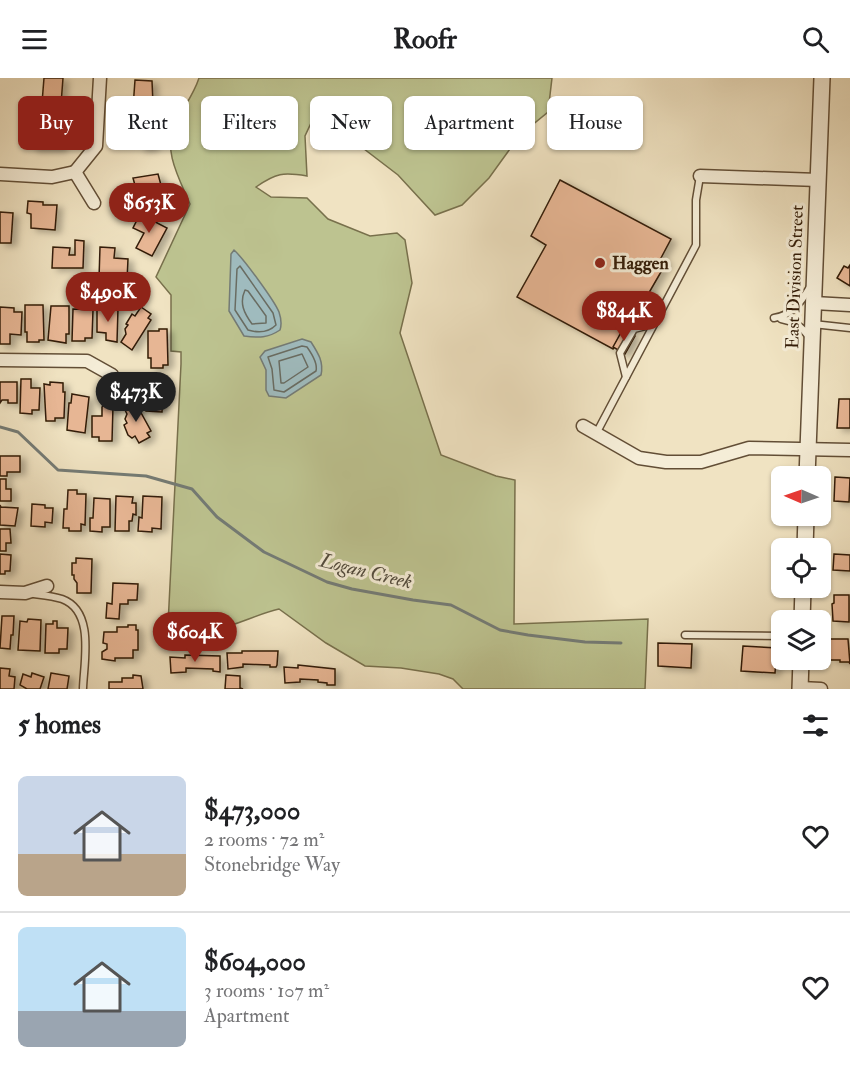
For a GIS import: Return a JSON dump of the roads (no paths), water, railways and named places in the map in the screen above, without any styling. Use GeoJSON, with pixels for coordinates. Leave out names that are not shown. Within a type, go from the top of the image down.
{"type":"FeatureCollection","features":[{"type":"Feature","properties":{"kind":"street"},"geometry":{"type":"LineString","coordinates":[[0,174],[52,177],[75,172],[96,147],[100,78]]}},
{"type":"Feature","properties":{"kind":"street","name":"East Division Street"},"geometry":{"type":"LineString","coordinates":[[807,466],[822,78]]}},
{"type":"Feature","properties":{"kind":"street"},"geometry":{"type":"LineString","coordinates":[[75,172],[94,204]]}},
{"type":"Feature","properties":{"kind":"street"},"geometry":{"type":"LineString","coordinates":[[700,176],[818,180]]}},
{"type":"Feature","properties":{"kind":"street"},"geometry":{"type":"LineString","coordinates":[[814,303],[850,305]]}},
{"type":"Feature","properties":{"kind":"street"},"geometry":{"type":"LineString","coordinates":[[0,360],[87,361],[112,375]]}},
{"type":"Feature","properties":{"kind":"street"},"geometry":{"type":"LineString","coordinates":[[583,426],[639,458],[666,462],[701,462],[748,448],[850,450]]}},
{"type":"Feature","properties":{"kind":"street"},"geometry":{"type":"LineString","coordinates":[[0,592],[26,593],[47,586]]}},
{"type":"Feature","properties":{"kind":"street"},"geometry":{"type":"LineString","coordinates":[[801,670],[800,689],[820,689]]}},
{"type":"Feature","properties":{"kind":"lane"},"geometry":{"type":"LineString","coordinates":[[597,432],[696,245],[696,200],[700,176]]}},
{"type":"Feature","properties":{"kind":"lane"},"geometry":{"type":"LineString","coordinates":[[812,342],[805,331],[791,321],[774,318],[785,316],[796,306],[814,279]]}},
{"type":"Feature","properties":{"kind":"lane"},"geometry":{"type":"LineString","coordinates":[[626,377],[620,353],[634,328],[654,324]]}},
{"type":"Feature","properties":{"kind":"lane"},"geometry":{"type":"LineString","coordinates":[[813,324],[850,328]]}},
{"type":"Feature","properties":{"kind":"lane"},"geometry":{"type":"LineString","coordinates":[[26,593],[63,599],[77,609],[86,628],[83,688]]}},
{"type":"Feature","properties":{"kind":"lane"},"geometry":{"type":"LineString","coordinates":[[685,635],[771,636]]}},
{"type":"Feature","properties":{"kind":"water"},"geometry":{"type":"Polygon","coordinates":[[[234,250],[258,280],[279,312],[281,328],[276,333],[263,337],[244,336],[229,311],[231,254],[234,250]]]}},
{"type":"Feature","properties":{"kind":"water"},"geometry":{"type":"Polygon","coordinates":[[[302,339],[311,342],[318,354],[322,366],[321,375],[286,398],[269,396],[266,390],[266,370],[260,357],[265,351],[302,339]]]}},
{"type":"Feature","properties":{"kind":"waterway","name":"Logan Creek"},"geometry":{"type":"LineString","coordinates":[[0,427],[18,432],[58,470],[146,476],[192,489],[217,517],[264,552],[327,582],[352,589],[451,605],[500,630],[585,642],[621,643]]}},
{"type":"Feature","properties":{"kind":"place","name":"Haggen"},"geometry":{"type":"Point","coordinates":[600,263]}}]}
